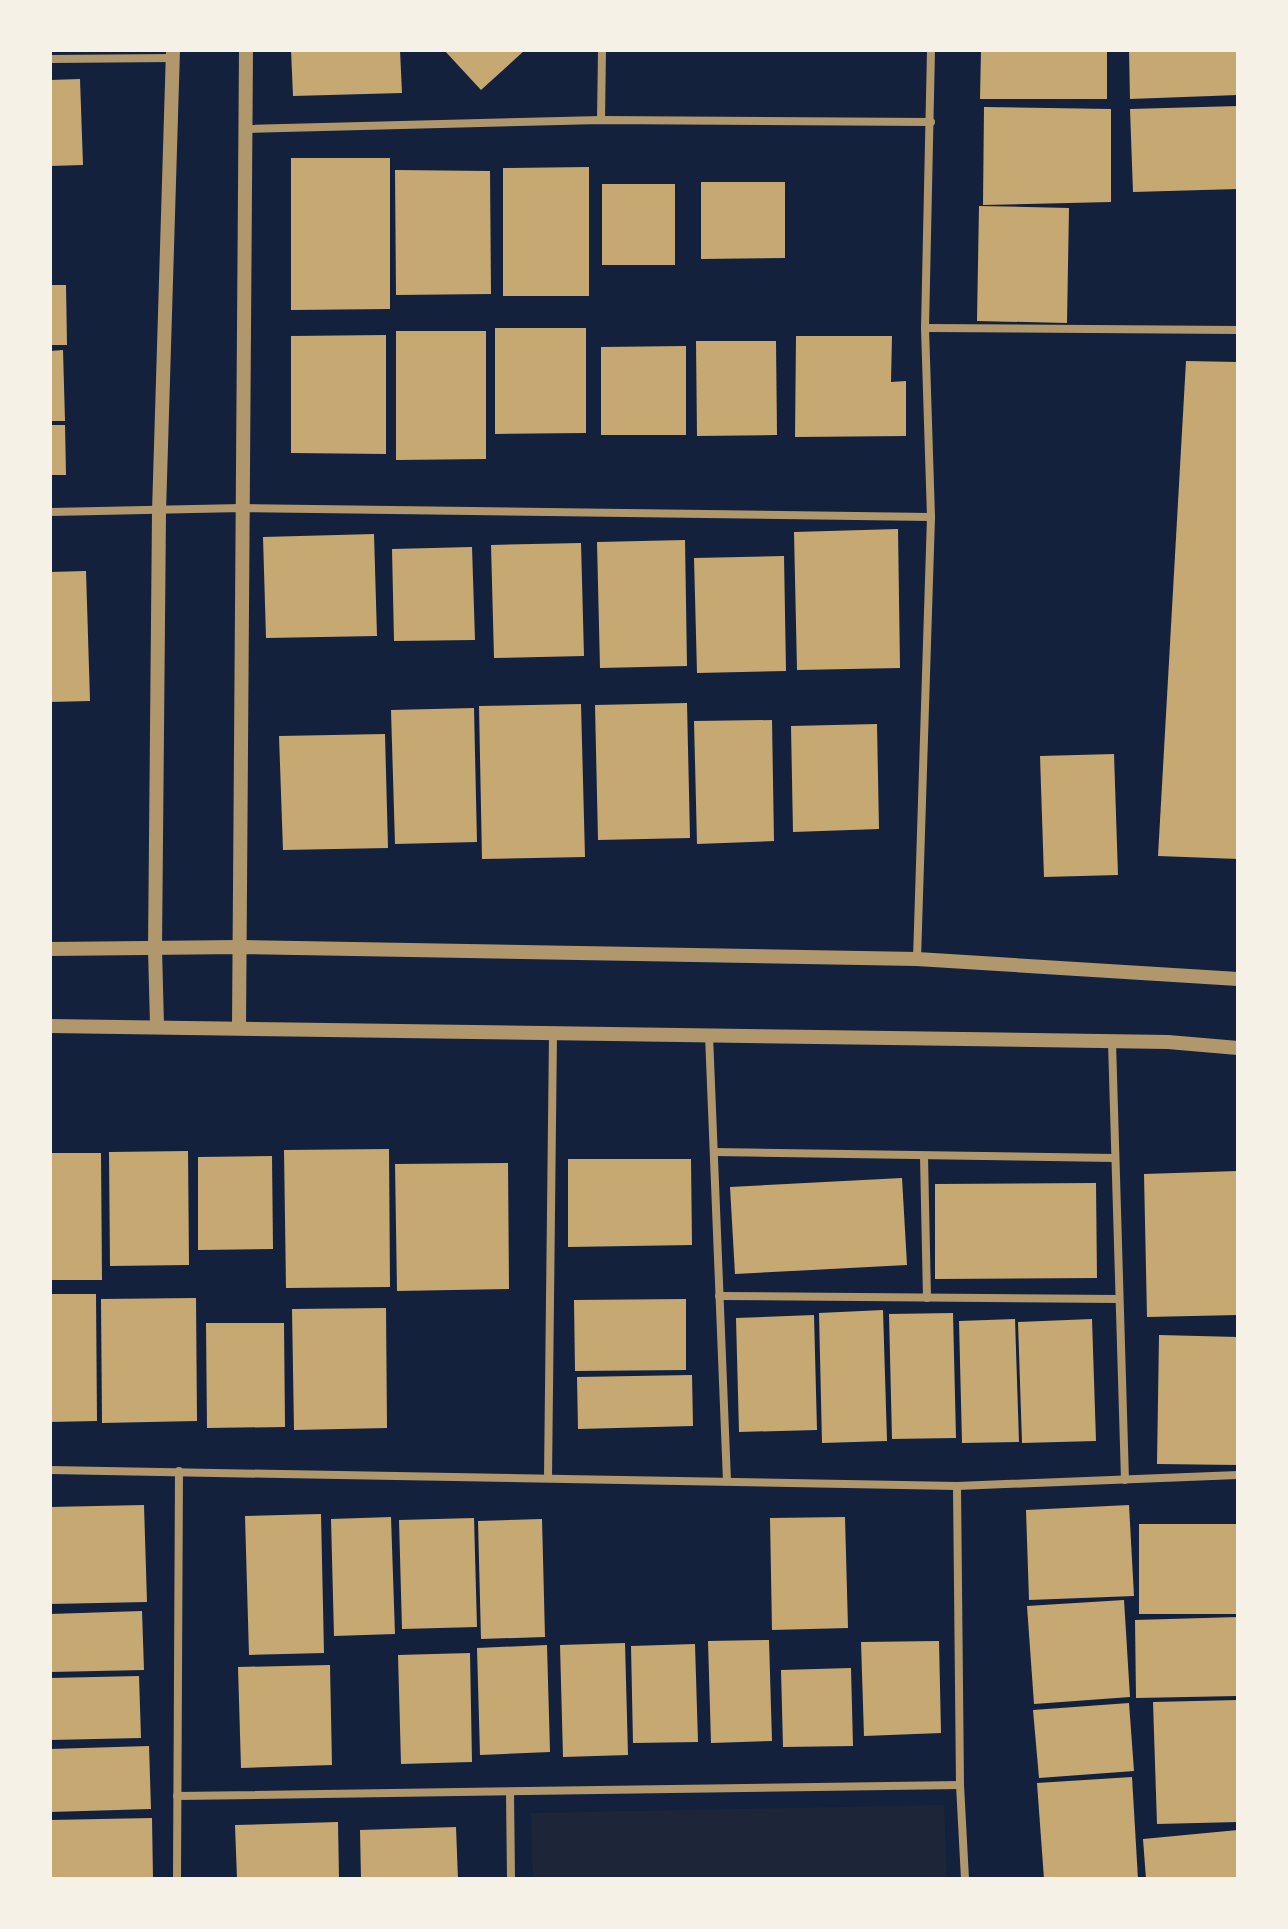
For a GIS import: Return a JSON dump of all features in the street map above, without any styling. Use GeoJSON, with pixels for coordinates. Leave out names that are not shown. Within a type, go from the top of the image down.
{"type":"FeatureCollection","features":[{"type":"Feature","properties":{"kind":"street"},"geometry":{"type":"LineString","coordinates":[[239,1028],[246,50]]}},
{"type":"Feature","properties":{"kind":"street"},"geometry":{"type":"LineString","coordinates":[[601,120],[602,50]]}},
{"type":"Feature","properties":{"kind":"street"},"geometry":{"type":"LineString","coordinates":[[917,959],[931,517],[925,328],[931,50]]}},
{"type":"Feature","properties":{"kind":"street"},"geometry":{"type":"LineString","coordinates":[[50,59],[173,54],[159,512],[157,1025]]}},
{"type":"Feature","properties":{"kind":"street"},"geometry":{"type":"LineString","coordinates":[[245,129],[601,120],[931,122]]}},
{"type":"Feature","properties":{"kind":"street"},"geometry":{"type":"LineString","coordinates":[[925,328],[1238,330]]}},
{"type":"Feature","properties":{"kind":"street"},"geometry":{"type":"LineString","coordinates":[[50,512],[242,508],[931,517]]}},
{"type":"Feature","properties":{"kind":"street"},"geometry":{"type":"LineString","coordinates":[[50,949],[240,947],[917,959],[1238,979]]}},
{"type":"Feature","properties":{"kind":"street"},"geometry":{"type":"LineString","coordinates":[[50,1026],[709,1034],[1112,1042],[1238,1048]]}},
{"type":"Feature","properties":{"kind":"street"},"geometry":{"type":"LineString","coordinates":[[548,1478],[553,1033]]}},
{"type":"Feature","properties":{"kind":"street"},"geometry":{"type":"LineString","coordinates":[[709,1034],[727,1481]]}},
{"type":"Feature","properties":{"kind":"street"},"geometry":{"type":"LineString","coordinates":[[1112,1042],[1125,1480]]}},
{"type":"Feature","properties":{"kind":"street"},"geometry":{"type":"LineString","coordinates":[[714,1152],[1115,1158]]}},
{"type":"Feature","properties":{"kind":"street"},"geometry":{"type":"LineString","coordinates":[[924,1156],[927,1298]]}},
{"type":"Feature","properties":{"kind":"street"},"geometry":{"type":"LineString","coordinates":[[719,1296],[1119,1299]]}},
{"type":"Feature","properties":{"kind":"street"},"geometry":{"type":"LineString","coordinates":[[50,1470],[957,1486],[1238,1475]]}},
{"type":"Feature","properties":{"kind":"street"},"geometry":{"type":"LineString","coordinates":[[177,1879],[179,1471]]}},
{"type":"Feature","properties":{"kind":"street"},"geometry":{"type":"LineString","coordinates":[[957,1486],[960,1785],[965,1879]]}},
{"type":"Feature","properties":{"kind":"street"},"geometry":{"type":"LineString","coordinates":[[177,1796],[960,1785]]}},
{"type":"Feature","properties":{"kind":"street"},"geometry":{"type":"LineString","coordinates":[[510,1792],[511,1879]]}},
{"type":"Feature","properties":{"kind":"shaded area"},"geometry":{"type":"Polygon","coordinates":[[[944,1805],[947,1879],[533,1879],[531,1813],[944,1805]]]}},
{"type":"Feature","properties":{"kind":"building"},"geometry":{"type":"Polygon","coordinates":[[[291,50],[400,50],[402,93],[293,96],[291,50]]]}},
{"type":"Feature","properties":{"kind":"building"},"geometry":{"type":"Polygon","coordinates":[[[444,50],[525,50],[481,90],[444,50]]]}},
{"type":"Feature","properties":{"kind":"building"},"geometry":{"type":"Polygon","coordinates":[[[981,50],[1107,50],[1107,99],[980,99],[981,50]]]}},
{"type":"Feature","properties":{"kind":"building"},"geometry":{"type":"Polygon","coordinates":[[[1129,50],[1238,50],[1238,95],[1130,99],[1129,50]]]}},
{"type":"Feature","properties":{"kind":"building"},"geometry":{"type":"Polygon","coordinates":[[[80,79],[83,165],[50,166],[50,80],[80,79]]]}},
{"type":"Feature","properties":{"kind":"building"},"geometry":{"type":"Polygon","coordinates":[[[1238,106],[1238,189],[1133,192],[1130,109],[1238,106]]]}},
{"type":"Feature","properties":{"kind":"building"},"geometry":{"type":"Polygon","coordinates":[[[984,107],[1111,109],[1111,202],[983,205],[984,107]]]}},
{"type":"Feature","properties":{"kind":"building"},"geometry":{"type":"Polygon","coordinates":[[[291,158],[390,158],[390,309],[291,310],[291,158]]]}},
{"type":"Feature","properties":{"kind":"building"},"geometry":{"type":"Polygon","coordinates":[[[589,167],[589,296],[503,296],[503,168],[589,167]]]}},
{"type":"Feature","properties":{"kind":"building"},"geometry":{"type":"Polygon","coordinates":[[[395,170],[490,171],[491,294],[396,295],[395,170]]]}},
{"type":"Feature","properties":{"kind":"building"},"geometry":{"type":"Polygon","coordinates":[[[701,182],[785,182],[785,258],[701,259],[701,182]]]}},
{"type":"Feature","properties":{"kind":"building"},"geometry":{"type":"Polygon","coordinates":[[[602,184],[675,184],[675,265],[602,265],[602,184]]]}},
{"type":"Feature","properties":{"kind":"building"},"geometry":{"type":"Polygon","coordinates":[[[979,206],[1069,208],[1067,323],[977,321],[979,206]]]}},
{"type":"Feature","properties":{"kind":"building"},"geometry":{"type":"Polygon","coordinates":[[[50,285],[66,285],[67,345],[50,345],[50,285]]]}},
{"type":"Feature","properties":{"kind":"building"},"geometry":{"type":"Polygon","coordinates":[[[495,328],[586,328],[586,433],[495,434],[495,328]]]}},
{"type":"Feature","properties":{"kind":"building"},"geometry":{"type":"Polygon","coordinates":[[[396,331],[486,331],[486,459],[396,460],[396,331]]]}},
{"type":"Feature","properties":{"kind":"building"},"geometry":{"type":"Polygon","coordinates":[[[386,335],[386,454],[291,453],[291,336],[386,335]]]}},
{"type":"Feature","properties":{"kind":"building"},"geometry":{"type":"Polygon","coordinates":[[[796,336],[892,336],[891,382],[906,381],[906,436],[795,437],[796,336]]]}},
{"type":"Feature","properties":{"kind":"building"},"geometry":{"type":"Polygon","coordinates":[[[696,341],[776,341],[777,435],[697,436],[696,341]]]}},
{"type":"Feature","properties":{"kind":"building"},"geometry":{"type":"Polygon","coordinates":[[[686,346],[686,435],[601,435],[601,347],[686,346]]]}},
{"type":"Feature","properties":{"kind":"building"},"geometry":{"type":"Polygon","coordinates":[[[63,350],[65,421],[50,421],[50,351],[63,350]]]}},
{"type":"Feature","properties":{"kind":"building"},"geometry":{"type":"Polygon","coordinates":[[[1186,361],[1238,362],[1238,859],[1158,856],[1186,361]]]}},
{"type":"Feature","properties":{"kind":"building"},"geometry":{"type":"Polygon","coordinates":[[[50,425],[65,425],[66,475],[50,475],[50,425]]]}},
{"type":"Feature","properties":{"kind":"building"},"geometry":{"type":"Polygon","coordinates":[[[898,529],[900,668],[797,670],[794,532],[898,529]]]}},
{"type":"Feature","properties":{"kind":"building"},"geometry":{"type":"Polygon","coordinates":[[[374,534],[377,636],[266,638],[263,537],[374,534]]]}},
{"type":"Feature","properties":{"kind":"building"},"geometry":{"type":"Polygon","coordinates":[[[685,540],[687,666],[600,668],[597,542],[685,540]]]}},
{"type":"Feature","properties":{"kind":"building"},"geometry":{"type":"Polygon","coordinates":[[[581,543],[584,656],[494,658],[491,545],[581,543]]]}},
{"type":"Feature","properties":{"kind":"building"},"geometry":{"type":"Polygon","coordinates":[[[472,547],[475,640],[394,641],[392,549],[472,547]]]}},
{"type":"Feature","properties":{"kind":"building"},"geometry":{"type":"Polygon","coordinates":[[[784,556],[786,671],[697,673],[694,558],[784,556]]]}},
{"type":"Feature","properties":{"kind":"building"},"geometry":{"type":"Polygon","coordinates":[[[86,571],[90,701],[50,702],[50,572],[86,571]]]}},
{"type":"Feature","properties":{"kind":"building"},"geometry":{"type":"Polygon","coordinates":[[[687,703],[690,838],[598,840],[595,705],[687,703]]]}},
{"type":"Feature","properties":{"kind":"building"},"geometry":{"type":"Polygon","coordinates":[[[581,704],[585,857],[482,859],[479,706],[581,704]]]}},
{"type":"Feature","properties":{"kind":"building"},"geometry":{"type":"Polygon","coordinates":[[[474,708],[477,842],[395,844],[391,710],[474,708]]]}},
{"type":"Feature","properties":{"kind":"building"},"geometry":{"type":"Polygon","coordinates":[[[772,720],[774,841],[697,844],[694,721],[772,720]]]}},
{"type":"Feature","properties":{"kind":"building"},"geometry":{"type":"Polygon","coordinates":[[[877,724],[879,829],[793,832],[791,726],[877,724]]]}},
{"type":"Feature","properties":{"kind":"building"},"geometry":{"type":"Polygon","coordinates":[[[385,734],[388,848],[283,850],[279,736],[385,734]]]}},
{"type":"Feature","properties":{"kind":"building"},"geometry":{"type":"Polygon","coordinates":[[[1114,754],[1118,875],[1044,877],[1040,756],[1114,754]]]}},
{"type":"Feature","properties":{"kind":"building"},"geometry":{"type":"Polygon","coordinates":[[[389,1149],[390,1287],[286,1288],[284,1150],[389,1149]]]}},
{"type":"Feature","properties":{"kind":"building"},"geometry":{"type":"Polygon","coordinates":[[[188,1151],[189,1265],[110,1266],[109,1152],[188,1151]]]}},
{"type":"Feature","properties":{"kind":"building"},"geometry":{"type":"Polygon","coordinates":[[[50,1153],[101,1153],[102,1280],[50,1280],[50,1153]]]}},
{"type":"Feature","properties":{"kind":"building"},"geometry":{"type":"Polygon","coordinates":[[[272,1156],[273,1249],[198,1250],[198,1157],[272,1156]]]}},
{"type":"Feature","properties":{"kind":"building"},"geometry":{"type":"Polygon","coordinates":[[[568,1159],[691,1159],[692,1245],[568,1247],[568,1159]]]}},
{"type":"Feature","properties":{"kind":"building"},"geometry":{"type":"Polygon","coordinates":[[[508,1163],[509,1289],[397,1291],[395,1164],[508,1163]]]}},
{"type":"Feature","properties":{"kind":"building"},"geometry":{"type":"Polygon","coordinates":[[[1238,1171],[1238,1315],[1147,1317],[1144,1174],[1238,1171]]]}},
{"type":"Feature","properties":{"kind":"building"},"geometry":{"type":"Polygon","coordinates":[[[902,1178],[907,1265],[735,1274],[730,1187],[902,1178]]]}},
{"type":"Feature","properties":{"kind":"building"},"geometry":{"type":"Polygon","coordinates":[[[1096,1183],[1097,1278],[935,1279],[935,1184],[1096,1183]]]}},
{"type":"Feature","properties":{"kind":"building"},"geometry":{"type":"Polygon","coordinates":[[[50,1294],[96,1294],[97,1421],[50,1422],[50,1294]]]}},
{"type":"Feature","properties":{"kind":"building"},"geometry":{"type":"Polygon","coordinates":[[[196,1298],[197,1421],[102,1423],[101,1299],[196,1298]]]}},
{"type":"Feature","properties":{"kind":"building"},"geometry":{"type":"Polygon","coordinates":[[[686,1299],[686,1370],[575,1371],[574,1300],[686,1299]]]}},
{"type":"Feature","properties":{"kind":"building"},"geometry":{"type":"Polygon","coordinates":[[[386,1308],[387,1428],[294,1430],[292,1309],[386,1308]]]}},
{"type":"Feature","properties":{"kind":"building"},"geometry":{"type":"Polygon","coordinates":[[[883,1310],[887,1441],[822,1443],[819,1313],[883,1310]]]}},
{"type":"Feature","properties":{"kind":"building"},"geometry":{"type":"Polygon","coordinates":[[[953,1313],[956,1438],[892,1439],[889,1314],[953,1313]]]}},
{"type":"Feature","properties":{"kind":"building"},"geometry":{"type":"Polygon","coordinates":[[[814,1315],[817,1430],[739,1432],[736,1318],[814,1315]]]}},
{"type":"Feature","properties":{"kind":"building"},"geometry":{"type":"Polygon","coordinates":[[[1015,1319],[1019,1442],[962,1443],[959,1321],[1015,1319]]]}},
{"type":"Feature","properties":{"kind":"building"},"geometry":{"type":"Polygon","coordinates":[[[1092,1319],[1096,1441],[1022,1443],[1018,1322],[1092,1319]]]}},
{"type":"Feature","properties":{"kind":"building"},"geometry":{"type":"Polygon","coordinates":[[[206,1323],[284,1323],[285,1427],[207,1428],[206,1323]]]}},
{"type":"Feature","properties":{"kind":"building"},"geometry":{"type":"Polygon","coordinates":[[[1159,1335],[1238,1337],[1238,1465],[1157,1464],[1159,1335]]]}},
{"type":"Feature","properties":{"kind":"building"},"geometry":{"type":"Polygon","coordinates":[[[692,1375],[693,1426],[578,1429],[577,1377],[692,1375]]]}},
{"type":"Feature","properties":{"kind":"building"},"geometry":{"type":"Polygon","coordinates":[[[144,1505],[147,1602],[50,1604],[50,1507],[144,1505]]]}},
{"type":"Feature","properties":{"kind":"building"},"geometry":{"type":"Polygon","coordinates":[[[1129,1505],[1134,1596],[1029,1600],[1026,1510],[1129,1505]]]}},
{"type":"Feature","properties":{"kind":"building"},"geometry":{"type":"Polygon","coordinates":[[[321,1514],[324,1653],[249,1655],[245,1516],[321,1514]]]}},
{"type":"Feature","properties":{"kind":"building"},"geometry":{"type":"Polygon","coordinates":[[[391,1517],[395,1634],[334,1636],[331,1519],[391,1517]]]}},
{"type":"Feature","properties":{"kind":"building"},"geometry":{"type":"Polygon","coordinates":[[[845,1517],[848,1628],[772,1630],[770,1518],[845,1517]]]}},
{"type":"Feature","properties":{"kind":"building"},"geometry":{"type":"Polygon","coordinates":[[[474,1518],[477,1627],[402,1629],[399,1520],[474,1518]]]}},
{"type":"Feature","properties":{"kind":"building"},"geometry":{"type":"Polygon","coordinates":[[[542,1519],[545,1637],[481,1639],[478,1521],[542,1519]]]}},
{"type":"Feature","properties":{"kind":"building"},"geometry":{"type":"Polygon","coordinates":[[[1139,1524],[1238,1524],[1238,1614],[1139,1614],[1139,1524]]]}},
{"type":"Feature","properties":{"kind":"building"},"geometry":{"type":"Polygon","coordinates":[[[1124,1600],[1130,1697],[1034,1704],[1027,1606],[1124,1600]]]}},
{"type":"Feature","properties":{"kind":"building"},"geometry":{"type":"Polygon","coordinates":[[[142,1611],[144,1670],[50,1672],[50,1614],[142,1611]]]}},
{"type":"Feature","properties":{"kind":"building"},"geometry":{"type":"Polygon","coordinates":[[[1238,1617],[1238,1696],[1136,1698],[1135,1620],[1238,1617]]]}},
{"type":"Feature","properties":{"kind":"building"},"geometry":{"type":"Polygon","coordinates":[[[769,1640],[772,1741],[711,1743],[708,1641],[769,1640]]]}},
{"type":"Feature","properties":{"kind":"building"},"geometry":{"type":"Polygon","coordinates":[[[939,1641],[941,1733],[864,1736],[861,1642],[939,1641]]]}},
{"type":"Feature","properties":{"kind":"building"},"geometry":{"type":"Polygon","coordinates":[[[625,1643],[628,1755],[563,1757],[560,1645],[625,1643]]]}},
{"type":"Feature","properties":{"kind":"building"},"geometry":{"type":"Polygon","coordinates":[[[695,1644],[698,1742],[633,1743],[631,1646],[695,1644]]]}},
{"type":"Feature","properties":{"kind":"building"},"geometry":{"type":"Polygon","coordinates":[[[547,1645],[550,1752],[480,1755],[477,1648],[547,1645]]]}},
{"type":"Feature","properties":{"kind":"building"},"geometry":{"type":"Polygon","coordinates":[[[470,1653],[472,1762],[401,1764],[398,1655],[470,1653]]]}},
{"type":"Feature","properties":{"kind":"building"},"geometry":{"type":"Polygon","coordinates":[[[330,1665],[332,1765],[241,1768],[238,1667],[330,1665]]]}},
{"type":"Feature","properties":{"kind":"building"},"geometry":{"type":"Polygon","coordinates":[[[851,1668],[853,1746],[783,1747],[781,1670],[851,1668]]]}},
{"type":"Feature","properties":{"kind":"building"},"geometry":{"type":"Polygon","coordinates":[[[139,1676],[141,1738],[50,1740],[50,1678],[139,1676]]]}},
{"type":"Feature","properties":{"kind":"building"},"geometry":{"type":"Polygon","coordinates":[[[1238,1700],[1238,1822],[1157,1824],[1153,1702],[1238,1700]]]}},
{"type":"Feature","properties":{"kind":"building"},"geometry":{"type":"Polygon","coordinates":[[[1129,1703],[1134,1771],[1039,1778],[1033,1710],[1129,1703]]]}},
{"type":"Feature","properties":{"kind":"building"},"geometry":{"type":"Polygon","coordinates":[[[149,1746],[151,1809],[50,1812],[50,1749],[149,1746]]]}},
{"type":"Feature","properties":{"kind":"building"},"geometry":{"type":"Polygon","coordinates":[[[1132,1777],[1138,1879],[1044,1879],[1037,1783],[1132,1777]]]}},
{"type":"Feature","properties":{"kind":"building"},"geometry":{"type":"Polygon","coordinates":[[[152,1818],[153,1879],[51,1879],[50,1820],[152,1818]]]}},
{"type":"Feature","properties":{"kind":"building"},"geometry":{"type":"Polygon","coordinates":[[[338,1822],[339,1879],[237,1879],[235,1825],[338,1822]]]}},
{"type":"Feature","properties":{"kind":"building"},"geometry":{"type":"Polygon","coordinates":[[[456,1827],[458,1879],[361,1879],[360,1830],[456,1827]]]}},
{"type":"Feature","properties":{"kind":"building"},"geometry":{"type":"Polygon","coordinates":[[[1238,1830],[1238,1879],[1146,1879],[1143,1839],[1238,1830]]]}}]}
